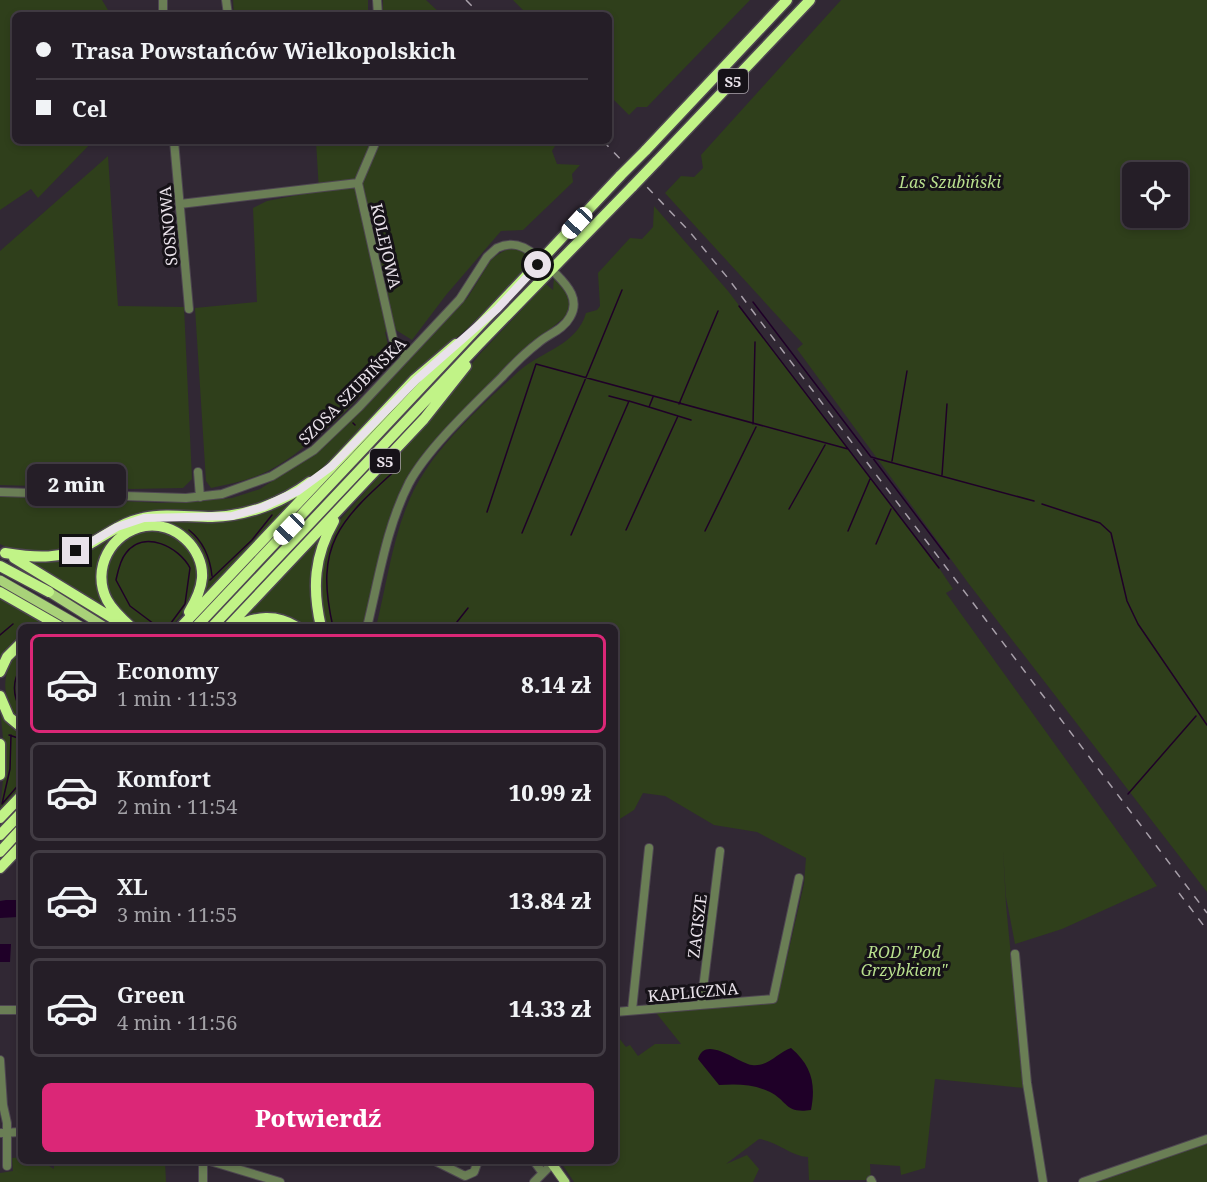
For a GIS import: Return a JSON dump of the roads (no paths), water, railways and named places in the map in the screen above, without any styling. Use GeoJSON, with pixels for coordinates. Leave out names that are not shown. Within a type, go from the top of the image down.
{"type":"FeatureCollection","features":[{"type":"Feature","properties":{"kind":"highway","name":"S5"},"geometry":{"type":"LineString","coordinates":[[2,552],[38,558],[59,556],[76,551],[117,527],[144,518],[213,517],[246,513],[286,498],[332,466],[416,380],[497,309],[787,0]]}},
{"type":"Feature","properties":{"kind":"highway","name":"S5"},"geometry":{"type":"LineString","coordinates":[[231,624],[424,419],[464,369],[478,345],[810,0]]}},
{"type":"Feature","properties":{"kind":"highway"},"geometry":{"type":"LineString","coordinates":[[199,624],[497,309]]}},
{"type":"Feature","properties":{"kind":"highway"},"geometry":{"type":"LineString","coordinates":[[215,624],[478,345]]}},
{"type":"Feature","properties":{"kind":"highway"},"geometry":{"type":"LineString","coordinates":[[183,624],[332,466]]}},
{"type":"Feature","properties":{"kind":"highway"},"geometry":{"type":"LineString","coordinates":[[320,624],[315,593],[315,571],[324,539],[346,503]]}},
{"type":"Feature","properties":{"kind":"highway"},"geometry":{"type":"LineString","coordinates":[[126,624],[106,599],[101,573],[104,560],[115,541],[126,533],[147,526],[157,526],[179,534],[199,558],[202,578],[200,589],[182,624]]}},
{"type":"Feature","properties":{"kind":"highway"},"geometry":{"type":"LineString","coordinates":[[2,552],[124,624]]}},
{"type":"Feature","properties":{"kind":"highway"},"geometry":{"type":"LineString","coordinates":[[0,566],[49,592]]}},
{"type":"Feature","properties":{"kind":"highway"},"geometry":{"type":"LineString","coordinates":[[0,592],[56,624]]}},
{"type":"Feature","properties":{"kind":"highway"},"geometry":{"type":"LineString","coordinates":[[242,624],[261,617],[285,620],[292,624]]}},
{"type":"Feature","properties":{"kind":"highway"},"geometry":{"type":"LineString","coordinates":[[0,672],[7,657],[18,646]]}},
{"type":"Feature","properties":{"kind":"highway"},"geometry":{"type":"LineString","coordinates":[[0,696],[9,717],[18,724]]}},
{"type":"Feature","properties":{"kind":"highway"},"geometry":{"type":"LineString","coordinates":[[0,744],[0,775]]}},
{"type":"Feature","properties":{"kind":"highway"},"geometry":{"type":"LineString","coordinates":[[0,818],[18,799]]}},
{"type":"Feature","properties":{"kind":"highway"},"geometry":{"type":"LineString","coordinates":[[0,835],[18,816]]}},
{"type":"Feature","properties":{"kind":"highway"},"geometry":{"type":"LineString","coordinates":[[0,852],[18,833]]}},
{"type":"Feature","properties":{"kind":"highway"},"geometry":{"type":"LineString","coordinates":[[0,869],[18,849]]}},
{"type":"Feature","properties":{"kind":"highway"},"geometry":{"type":"LineString","coordinates":[[0,869],[18,857]]}},
{"type":"Feature","properties":{"kind":"main road"},"geometry":{"type":"LineString","coordinates":[[0,580],[77,624]]}},
{"type":"Feature","properties":{"kind":"main road"},"geometry":{"type":"LineString","coordinates":[[49,592],[100,624]]}},
{"type":"Feature","properties":{"kind":"main road"},"geometry":{"type":"LineString","coordinates":[[552,1164],[565,1182]]}},
{"type":"Feature","properties":{"kind":"street","name":"SOSNOWA"},"geometry":{"type":"LineString","coordinates":[[174,144],[189,309]]}},
{"type":"Feature","properties":{"kind":"street","name":"KOLEJOWA"},"geometry":{"type":"LineString","coordinates":[[375,144],[358,183],[393,339],[406,357]]}},
{"type":"Feature","properties":{"kind":"street"},"geometry":{"type":"LineString","coordinates":[[180,204],[358,183]]}},
{"type":"Feature","properties":{"kind":"street","name":"SZOSA SZUBIŃSKA"},"geometry":{"type":"LineString","coordinates":[[0,492],[156,499],[200,497],[243,488],[291,466],[328,438],[460,299],[487,257],[496,248],[514,244],[523,246],[536,256]]}},
{"type":"Feature","properties":{"kind":"street"},"geometry":{"type":"LineString","coordinates":[[368,624],[388,539],[397,510],[410,481],[426,459],[527,351],[568,320],[573,298],[567,285],[556,274]]}},
{"type":"Feature","properties":{"kind":"street"},"geometry":{"type":"LineString","coordinates":[[198,472],[200,497]]}},
{"type":"Feature","properties":{"kind":"street"},"geometry":{"type":"LineString","coordinates":[[632,1010],[649,848]]}},
{"type":"Feature","properties":{"kind":"street","name":"ZACISZE"},"geometry":{"type":"LineString","coordinates":[[701,1005],[720,851]]}},
{"type":"Feature","properties":{"kind":"street","name":"KAPLICZNA"},"geometry":{"type":"LineString","coordinates":[[618,1012],[773,999],[799,878]]}},
{"type":"Feature","properties":{"kind":"street"},"geometry":{"type":"LineString","coordinates":[[1015,954],[1027,1083],[1043,1182]]}},
{"type":"Feature","properties":{"kind":"street"},"geometry":{"type":"LineString","coordinates":[[0,1010],[18,1010]]}},
{"type":"Feature","properties":{"kind":"street"},"geometry":{"type":"LineString","coordinates":[[0,1060],[7,1166]]}},
{"type":"Feature","properties":{"kind":"street"},"geometry":{"type":"LineString","coordinates":[[1083,1182],[1207,1139]]}},
{"type":"Feature","properties":{"kind":"street"},"geometry":{"type":"LineString","coordinates":[[203,1164],[203,1182]]}},
{"type":"Feature","properties":{"kind":"street"},"geometry":{"type":"LineString","coordinates":[[220,1164],[280,1182]]}},
{"type":"Feature","properties":{"kind":"street"},"geometry":{"type":"LineString","coordinates":[[441,1164],[465,1176],[474,1172],[477,1164]]}},
{"type":"Feature","properties":{"kind":"street"},"geometry":{"type":"LineString","coordinates":[[536,1164],[542,1172]]}},
{"type":"Feature","properties":{"kind":"street"},"geometry":{"type":"LineString","coordinates":[[534,1182],[549,1164]]}},
{"type":"Feature","properties":{"kind":"waterway"},"geometry":{"type":"LineString","coordinates":[[522,533],[622,290]]}},
{"type":"Feature","properties":{"kind":"waterway"},"geometry":{"type":"LineString","coordinates":[[753,302],[871,457],[1034,501]]}},
{"type":"Feature","properties":{"kind":"waterway"},"geometry":{"type":"LineString","coordinates":[[739,306],[939,568]]}},
{"type":"Feature","properties":{"kind":"waterway"},"geometry":{"type":"LineString","coordinates":[[679,404],[718,311]]}},
{"type":"Feature","properties":{"kind":"waterway"},"geometry":{"type":"LineString","coordinates":[[753,424],[755,342]]}},
{"type":"Feature","properties":{"kind":"waterway"},"geometry":{"type":"LineString","coordinates":[[487,512],[536,364],[848,449]]}},
{"type":"Feature","properties":{"kind":"waterway"},"geometry":{"type":"LineString","coordinates":[[892,461],[907,371]]}},
{"type":"Feature","properties":{"kind":"waterway"},"geometry":{"type":"LineString","coordinates":[[609,396],[628,401]]}},
{"type":"Feature","properties":{"kind":"waterway"},"geometry":{"type":"LineString","coordinates":[[626,530],[678,416],[649,407],[653,397]]}},
{"type":"Feature","properties":{"kind":"waterway"},"geometry":{"type":"LineString","coordinates":[[571,535],[629,401],[649,407]]}},
{"type":"Feature","properties":{"kind":"waterway"},"geometry":{"type":"LineString","coordinates":[[942,475],[947,404]]}},
{"type":"Feature","properties":{"kind":"waterway"},"geometry":{"type":"LineString","coordinates":[[678,416],[691,420]]}},
{"type":"Feature","properties":{"kind":"waterway"},"geometry":{"type":"LineString","coordinates":[[705,531],[756,427]]}},
{"type":"Feature","properties":{"kind":"waterway"},"geometry":{"type":"LineString","coordinates":[[789,509],[825,445]]}},
{"type":"Feature","properties":{"kind":"waterway"},"geometry":{"type":"LineString","coordinates":[[872,457],[949,559]]}},
{"type":"Feature","properties":{"kind":"waterway"},"geometry":{"type":"LineString","coordinates":[[332,624],[327,575],[336,536],[361,503],[399,467],[397,465]]}},
{"type":"Feature","properties":{"kind":"waterway"},"geometry":{"type":"LineString","coordinates":[[848,531],[870,479]]}},
{"type":"Feature","properties":{"kind":"waterway"},"geometry":{"type":"LineString","coordinates":[[1042,504],[1100,523],[1111,533],[1127,601],[1138,624],[1207,725]]}},
{"type":"Feature","properties":{"kind":"waterway"},"geometry":{"type":"LineString","coordinates":[[876,544],[891,509]]}},
{"type":"Feature","properties":{"kind":"waterway"},"geometry":{"type":"LineString","coordinates":[[210,580],[252,540],[272,515]]}},
{"type":"Feature","properties":{"kind":"waterway"},"geometry":{"type":"LineString","coordinates":[[189,530],[205,550],[212,576]]}},
{"type":"Feature","properties":{"kind":"waterway"},"geometry":{"type":"LineString","coordinates":[[154,624],[130,606],[116,580],[119,566],[126,553],[133,546],[142,542],[161,544],[170,548],[178,553],[190,568],[185,604],[170,624]]}},
{"type":"Feature","properties":{"kind":"waterway"},"geometry":{"type":"LineString","coordinates":[[455,624],[468,608]]}},
{"type":"Feature","properties":{"kind":"waterway"},"geometry":{"type":"LineString","coordinates":[[0,635],[13,624]]}},
{"type":"Feature","properties":{"kind":"waterway"},"geometry":{"type":"LineString","coordinates":[[18,673],[14,684],[18,704]]}},
{"type":"Feature","properties":{"kind":"waterway"},"geometry":{"type":"LineString","coordinates":[[1128,794],[1196,716]]}},
{"type":"Feature","properties":{"kind":"waterway"},"geometry":{"type":"LineString","coordinates":[[9,735],[18,738]]}},
{"type":"Feature","properties":{"kind":"waterway"},"geometry":{"type":"LineString","coordinates":[[11,735],[10,769],[2,804],[18,785]]}},
{"type":"Feature","properties":{"kind":"railway"},"geometry":{"type":"LineString","coordinates":[[466,0],[478,12]]}},
{"type":"Feature","properties":{"kind":"railway"},"geometry":{"type":"LineString","coordinates":[[606,144],[689,231],[727,277],[1207,913]]}},
{"type":"Feature","properties":{"kind":"railway"},"geometry":{"type":"LineString","coordinates":[[1179,893],[1207,930]]}},
{"type":"Feature","properties":{"kind":"park label","name":"Las Szubiński"},"geometry":{"type":"Point","coordinates":[950,182]}},
{"type":"Feature","properties":{"kind":"park label","name":"ROD \"Pod Grzybkiem\""},"geometry":{"type":"Point","coordinates":[904,961]}}]}
